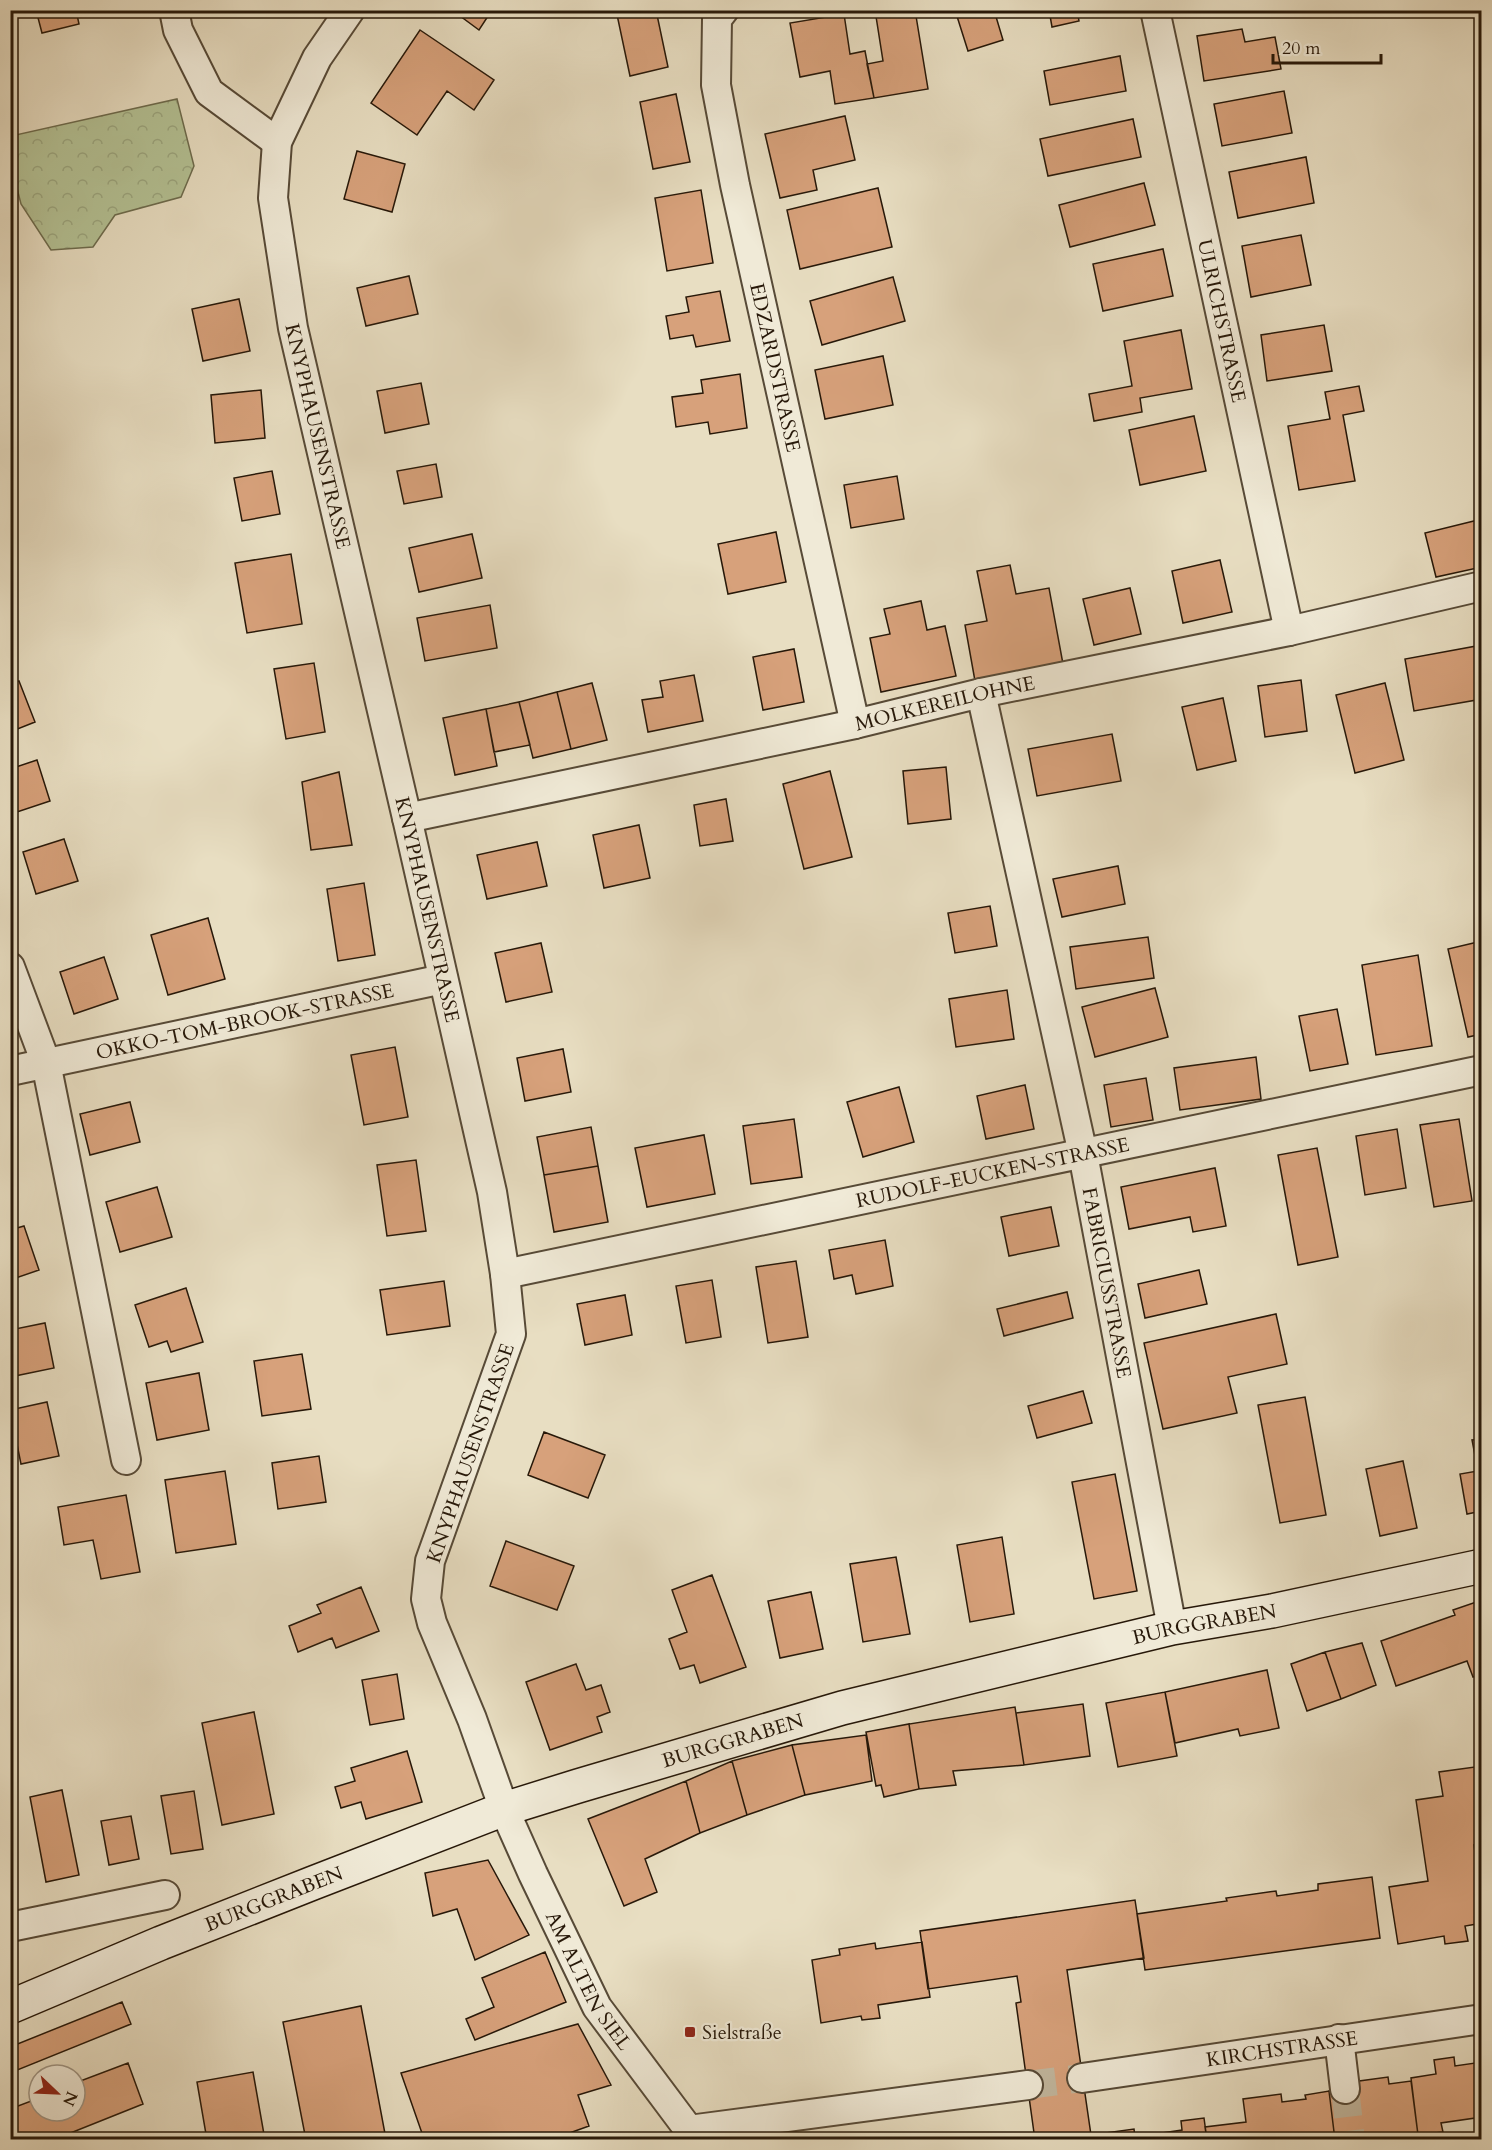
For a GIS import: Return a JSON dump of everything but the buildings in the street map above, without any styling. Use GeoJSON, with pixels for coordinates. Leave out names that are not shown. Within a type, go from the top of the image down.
{"type":"FeatureCollection","features":[{"type":"Feature","properties":{"kind":"main road","name":"BURGGRABEN"},"geometry":{"type":"LineString","coordinates":[[10,2007],[161,1943],[504,1809],[842,1708],[1172,1628],[1272,1611],[1482,1566]]}},
{"type":"Feature","properties":{"kind":"street"},"geometry":{"type":"LineString","coordinates":[[174,10],[178,30],[209,92],[277,142]]}},
{"type":"Feature","properties":{"kind":"street","name":"KNYPHAUSENSTRASSE"},"geometry":{"type":"LineString","coordinates":[[350,10],[317,58],[277,142],[273,198],[293,328],[492,1192],[505,1274],[511,1334],[430,1561],[426,1582],[426,1599],[432,1623],[472,1719],[504,1809]]}},
{"type":"Feature","properties":{"kind":"street","name":"EDZARDSTRASSE"},"geometry":{"type":"LineString","coordinates":[[724,10],[717,19],[716,85],[735,185],[855,724]]}},
{"type":"Feature","properties":{"kind":"street","name":"ULRICHSTRASSE"},"geometry":{"type":"LineString","coordinates":[[1155,10],[1289,631]]}},
{"type":"Feature","properties":{"kind":"street","name":"MOLKEREILOHNE"},"geometry":{"type":"LineString","coordinates":[[407,818],[855,724],[981,693],[1289,631],[1482,586]]}},
{"type":"Feature","properties":{"kind":"street","name":"FABRICIUSSTRASSE"},"geometry":{"type":"LineString","coordinates":[[981,693],[1083,1154],[1172,1628]]}},
{"type":"Feature","properties":{"kind":"street"},"geometry":{"type":"LineString","coordinates":[[10,968],[46,1063],[126,1460]]}},
{"type":"Feature","properties":{"kind":"street","name":"OKKO-TOM-BROOK-STRASSE"},"geometry":{"type":"LineString","coordinates":[[10,1071],[443,979]]}},
{"type":"Feature","properties":{"kind":"street","name":"RUDOLF-EUCKEN-STRASSE"},"geometry":{"type":"LineString","coordinates":[[505,1274],[1482,1070]]}},
{"type":"Feature","properties":{"kind":"street","name":"AM ALTEN SIEL"},"geometry":{"type":"LineString","coordinates":[[504,1809],[597,2007],[690,2135]]}},
{"type":"Feature","properties":{"kind":"street"},"geometry":{"type":"LineString","coordinates":[[10,1927],[165,1895]]}},
{"type":"Feature","properties":{"kind":"street","name":"KIRCHSTRASSE"},"geometry":{"type":"LineString","coordinates":[[1083,2078],[1482,2019]]}},
{"type":"Feature","properties":{"kind":"street"},"geometry":{"type":"LineString","coordinates":[[1339,2039],[1344,2090]]}},
{"type":"Feature","properties":{"kind":"street"},"geometry":{"type":"LineString","coordinates":[[690,2135],[1028,2085]]}},
{"type":"Feature","properties":{"kind":"green space"},"geometry":{"type":"Polygon","coordinates":[[[177,99],[194,166],[181,197],[115,215],[93,247],[51,250],[21,204],[11,165],[11,136],[177,99]]]}},
{"type":"Feature","properties":{"kind":"tunnel"},"geometry":{"type":"LineString","coordinates":[[1028,2085],[1082,2078]]}},
{"type":"Feature","properties":{"kind":"tunnel"},"geometry":{"type":"LineString","coordinates":[[1345,2089],[1351,2140]]}},
{"type":"Feature","properties":{"kind":"place","name":"Sielstraße"},"geometry":{"type":"Point","coordinates":[690,2032]}}]}
